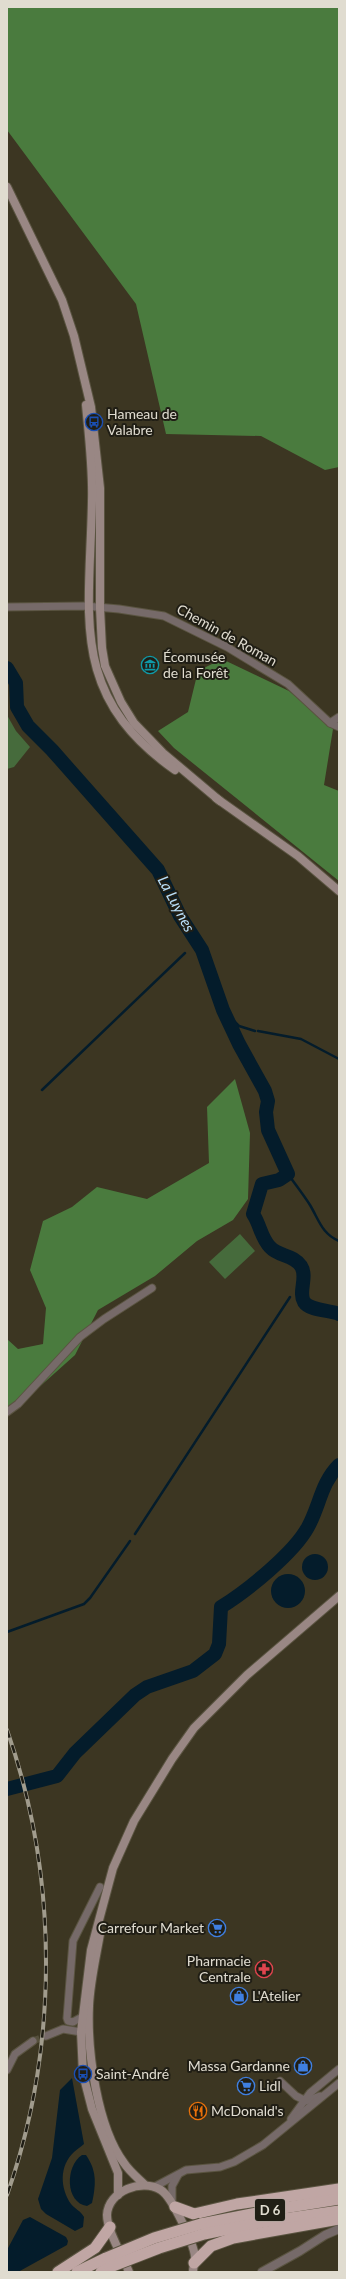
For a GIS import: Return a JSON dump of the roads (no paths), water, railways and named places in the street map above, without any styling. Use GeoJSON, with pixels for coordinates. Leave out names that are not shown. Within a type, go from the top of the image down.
{"type":"FeatureCollection","features":[{"type":"Feature","properties":{"kind":"highway"},"geometry":{"type":"LineString","coordinates":[[173,2203],[194,2214],[237,2204],[339,2189]]}},
{"type":"Feature","properties":{"kind":"highway","name":"D 6"},"geometry":{"type":"LineString","coordinates":[[202,2229],[271,2210],[339,2200]]}},
{"type":"Feature","properties":{"kind":"highway","name":"D 6"},"geometry":{"type":"LineString","coordinates":[[77,2272],[106,2266],[154,2238],[202,2229],[339,2211]]}},
{"type":"Feature","properties":{"kind":"highway"},"geometry":{"type":"LineString","coordinates":[[193,2268],[211,2246],[233,2238],[339,2219]]}},
{"type":"Feature","properties":{"kind":"highway"},"geometry":{"type":"LineString","coordinates":[[58,2272],[95,2248],[110,2226]]}},
{"type":"Feature","properties":{"kind":"main road"},"geometry":{"type":"LineString","coordinates":[[7,187],[60,294],[74,336],[91,407],[98,454],[100,488],[100,608],[102,648],[106,666],[121,702],[130,718],[163,753],[220,801]]}},
{"type":"Feature","properties":{"kind":"main road"},"geometry":{"type":"LineString","coordinates":[[83,376],[92,484],[88,607],[90,634],[94,665],[111,705],[124,724],[141,742],[164,762],[298,856],[339,891]]}},
{"type":"Feature","properties":{"kind":"main road"},"geometry":{"type":"LineString","coordinates":[[118,2195],[118,2173],[92,2109],[83,2074],[81,2032],[91,1950],[114,1868],[134,1821],[172,1759],[194,1728],[247,1675],[339,1596]]}},
{"type":"Feature","properties":{"kind":"main road"},"geometry":{"type":"LineString","coordinates":[[104,1900],[89,2006],[90,2056],[93,2076],[105,2120],[120,2158],[150,2186],[165,2193],[173,2203],[193,2252],[193,2268]]}},
{"type":"Feature","properties":{"kind":"main road"},"geometry":{"type":"LineString","coordinates":[[129,2272],[110,2226],[108,2210],[118,2195],[127,2189],[150,2186]]}},
{"type":"Feature","properties":{"kind":"street","name":"Chemin de Roman"},"geometry":{"type":"LineString","coordinates":[[7,607],[88,607],[164,616],[227,647],[288,684],[330,723],[339,727]]}},
{"type":"Feature","properties":{"kind":"street"},"geometry":{"type":"LineString","coordinates":[[330,723],[339,717]]}},
{"type":"Feature","properties":{"kind":"street"},"geometry":{"type":"LineString","coordinates":[[7,1412],[28,1393],[80,1338],[104,1319],[152,1288]]}},
{"type":"Feature","properties":{"kind":"street"},"geometry":{"type":"LineString","coordinates":[[82,2017],[73,2022],[68,2021],[67,2018],[73,1941],[100,1887]]}},
{"type":"Feature","properties":{"kind":"street"},"geometry":{"type":"LineString","coordinates":[[46,2036],[63,2029],[81,2032]]}},
{"type":"Feature","properties":{"kind":"street"},"geometry":{"type":"LineString","coordinates":[[7,2070],[15,2054],[34,2041]]}},
{"type":"Feature","properties":{"kind":"street"},"geometry":{"type":"LineString","coordinates":[[286,2126],[310,2093],[339,2069]]}},
{"type":"Feature","properties":{"kind":"street"},"geometry":{"type":"LineString","coordinates":[[280,2081],[296,2096],[306,2101],[328,2092]]}},
{"type":"Feature","properties":{"kind":"street"},"geometry":{"type":"LineString","coordinates":[[150,2186],[194,2168],[220,2167],[234,2162],[263,2145],[339,2083]]}},
{"type":"Feature","properties":{"kind":"street"},"geometry":{"type":"LineString","coordinates":[[173,2203],[172,2186],[180,2173]]}},
{"type":"Feature","properties":{"kind":"street"},"geometry":{"type":"LineString","coordinates":[[262,2272],[300,2251],[324,2235],[339,2229]]}},
{"type":"Feature","properties":{"kind":"water"},"geometry":{"type":"Polygon","coordinates":[[[315,1554],[324,1558],[328,1567],[324,1576],[315,1580],[306,1576],[302,1567],[306,1558],[315,1554]]]}},
{"type":"Feature","properties":{"kind":"water"},"geometry":{"type":"Polygon","coordinates":[[[285,1574],[291,1574],[295,1575],[302,1581],[305,1591],[304,1598],[298,1605],[291,1608],[285,1608],[281,1607],[274,1601],[271,1594],[271,1588],[272,1584],[278,1577],[285,1574]]]}},
{"type":"Feature","properties":{"kind":"water"},"geometry":{"type":"Polygon","coordinates":[[[72,2078],[84,2144],[69,2158],[64,2170],[63,2184],[67,2198],[84,2217],[83,2227],[75,2231],[46,2214],[41,2209],[38,2199],[52,2158],[60,2090],[72,2078]]]}},
{"type":"Feature","properties":{"kind":"water"},"geometry":{"type":"Polygon","coordinates":[[[82,2155],[86,2155],[90,2161],[95,2178],[92,2203],[87,2206],[80,2203],[75,2198],[71,2191],[70,2184],[70,2175],[73,2167],[76,2160],[82,2155]]]}},
{"type":"Feature","properties":{"kind":"water"},"geometry":{"type":"Polygon","coordinates":[[[30,2217],[66,2237],[68,2241],[67,2245],[18,2272],[7,2272],[7,2250],[23,2220],[30,2217]]]}},
{"type":"Feature","properties":{"kind":"waterway","name":"La Luynes"},"geometry":{"type":"LineString","coordinates":[[7,668],[16,683],[17,707],[28,726],[52,750],[158,870],[180,916],[202,950],[223,1010],[239,1044],[265,1091],[268,1101],[266,1112],[268,1130],[288,1174],[279,1180],[262,1184],[253,1214],[270,1247],[294,1259],[301,1266],[304,1275],[302,1294],[304,1302],[315,1309],[339,1314]]}},
{"type":"Feature","properties":{"kind":"waterway"},"geometry":{"type":"LineString","coordinates":[[42,1090],[185,953]]}},
{"type":"Feature","properties":{"kind":"waterway"},"geometry":{"type":"LineString","coordinates":[[223,1010],[239,1026],[255,1031]]}},
{"type":"Feature","properties":{"kind":"waterway"},"geometry":{"type":"LineString","coordinates":[[258,1031],[301,1039],[339,1059]]}},
{"type":"Feature","properties":{"kind":"waterway"},"geometry":{"type":"LineString","coordinates":[[288,1174],[310,1205],[325,1230],[329,1235],[339,1241]]}},
{"type":"Feature","properties":{"kind":"waterway"},"geometry":{"type":"LineString","coordinates":[[299,1283],[304,1275]]}},
{"type":"Feature","properties":{"kind":"waterway"},"geometry":{"type":"LineString","coordinates":[[135,1534],[290,1297]]}},
{"type":"Feature","properties":{"kind":"waterway"},"geometry":{"type":"LineString","coordinates":[[7,1789],[57,1776],[75,1753],[135,1695],[147,1687],[193,1671],[215,1654],[219,1644],[221,1607],[256,1582],[292,1548],[308,1527],[324,1487],[328,1479],[339,1465]]}},
{"type":"Feature","properties":{"kind":"waterway"},"geometry":{"type":"LineString","coordinates":[[7,1632],[84,1604],[90,1598],[130,1541]]}},
{"type":"Feature","properties":{"kind":"tunnel"},"geometry":{"type":"LineString","coordinates":[[33,2041],[46,2036]]}},
{"type":"Feature","properties":{"kind":"railway"},"geometry":{"type":"LineString","coordinates":[[7,1730],[24,1786],[36,1844],[44,1903],[46,1962],[44,2022],[36,2081],[24,2139],[7,2195]]}},
{"type":"Feature","properties":{"kind":"place","name":"Hameau de Valabre"},"geometry":{"type":"Point","coordinates":[94,422]}},
{"type":"Feature","properties":{"kind":"place","name":"Écomusée de la Forêt"},"geometry":{"type":"Point","coordinates":[150,665]}},
{"type":"Feature","properties":{"kind":"place","name":"Carrefour Market"},"geometry":{"type":"Point","coordinates":[217,1928]}},
{"type":"Feature","properties":{"kind":"place","name":"Pharmacie Centrale"},"geometry":{"type":"Point","coordinates":[264,1969]}},
{"type":"Feature","properties":{"kind":"place","name":"L'Atelier"},"geometry":{"type":"Point","coordinates":[239,1996]}},
{"type":"Feature","properties":{"kind":"place","name":"Massa Gardanne"},"geometry":{"type":"Point","coordinates":[303,2066]}},
{"type":"Feature","properties":{"kind":"place","name":"Saint-André"},"geometry":{"type":"Point","coordinates":[83,2074]}},
{"type":"Feature","properties":{"kind":"place","name":"Lidl"},"geometry":{"type":"Point","coordinates":[246,2086]}},
{"type":"Feature","properties":{"kind":"place","name":"McDonald's"},"geometry":{"type":"Point","coordinates":[198,2111]}}]}
